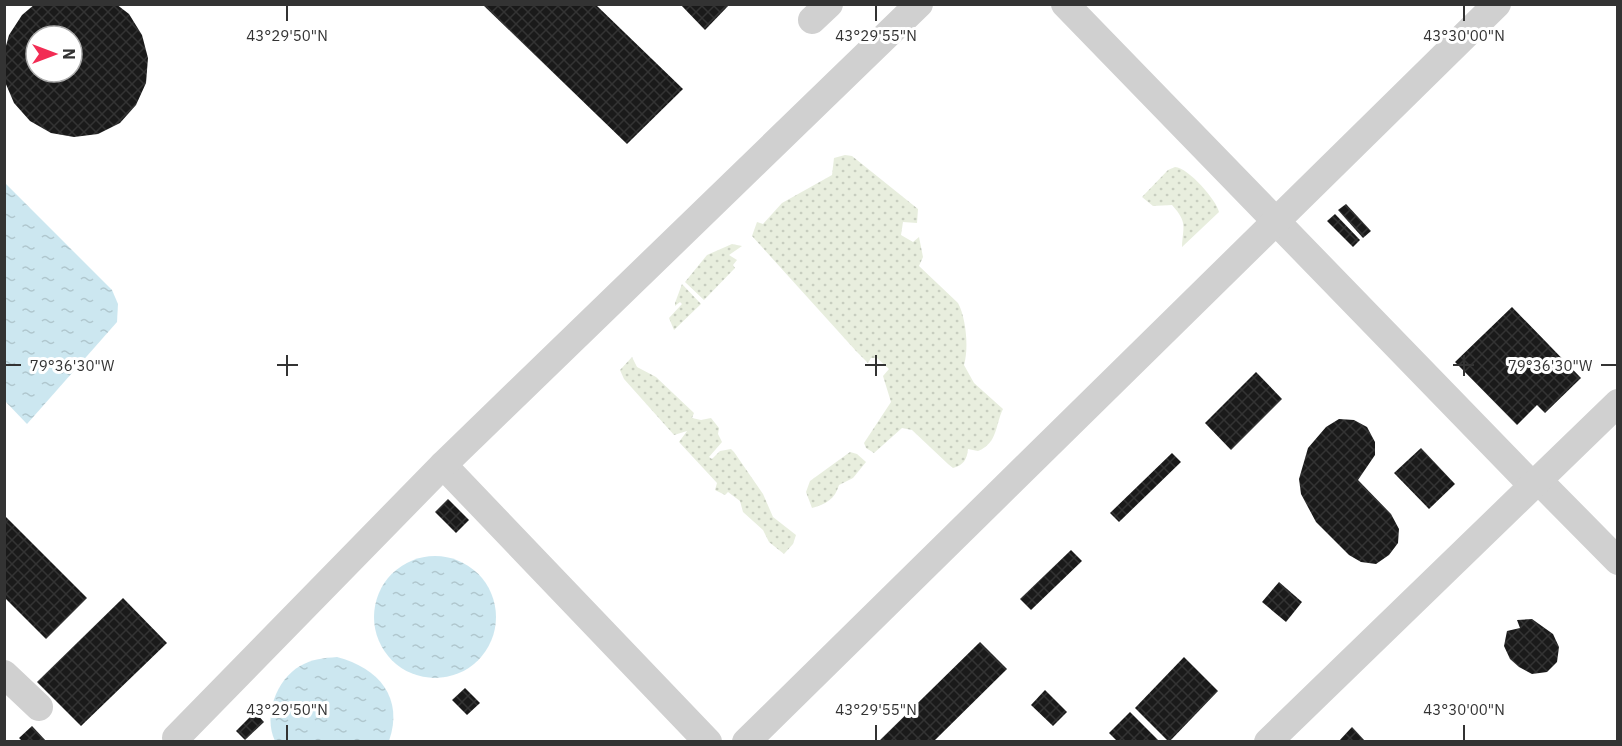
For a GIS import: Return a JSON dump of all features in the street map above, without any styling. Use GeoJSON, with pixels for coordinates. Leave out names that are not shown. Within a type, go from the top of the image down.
{"type":"FeatureCollection","features":[{"type":"Feature","properties":{"kind":"lane"},"geometry":{"type":"LineString","coordinates":[[180,741],[176,738],[443,465],[919,4]]}},
{"type":"Feature","properties":{"kind":"lane"},"geometry":{"type":"LineString","coordinates":[[1065,4],[1535,483],[1617,561]]}},
{"type":"Feature","properties":{"kind":"lane"},"geometry":{"type":"LineString","coordinates":[[746,741],[1497,4]]}},
{"type":"Feature","properties":{"kind":"lane"},"geometry":{"type":"LineString","coordinates":[[1268,741],[1617,403]]}},
{"type":"Feature","properties":{"kind":"lane"},"geometry":{"type":"LineString","coordinates":[[443,465],[708,741]]}},
{"type":"Feature","properties":{"kind":"lane"},"geometry":{"type":"LineString","coordinates":[[4,674],[39,706]]}},
{"type":"Feature","properties":{"kind":"green space"},"geometry":{"type":"Polygon","coordinates":[[[852,156],[918,209],[917,223],[903,222],[901,235],[913,242],[919,237],[923,257],[919,266],[958,303],[966,333],[964,365],[974,383],[1003,409],[993,438],[978,451],[968,449],[964,461],[957,467],[953,468],[948,464],[912,430],[902,428],[874,453],[866,448],[864,443],[891,402],[883,376],[889,369],[877,358],[871,358],[868,363],[752,236],[757,222],[763,224],[782,203],[832,175],[834,158],[852,156]]]}},
{"type":"Feature","properties":{"kind":"green space"},"geometry":{"type":"Polygon","coordinates":[[[1175,167],[1188,173],[1202,186],[1219,212],[1182,247],[1183,225],[1177,211],[1172,205],[1153,206],[1142,197],[1168,170],[1175,167]]]}},
{"type":"Feature","properties":{"kind":"green space"},"geometry":{"type":"Polygon","coordinates":[[[732,244],[742,246],[729,255],[737,260],[733,265],[735,268],[704,300],[685,282],[707,255],[732,244]]]}},
{"type":"Feature","properties":{"kind":"green space"},"geometry":{"type":"Polygon","coordinates":[[[682,284],[701,304],[674,330],[669,318],[682,304],[680,302],[675,306],[682,284]]]}},
{"type":"Feature","properties":{"kind":"green space"},"geometry":{"type":"Polygon","coordinates":[[[632,357],[637,367],[656,377],[694,413],[692,418],[701,420],[711,418],[719,428],[718,434],[722,442],[709,457],[712,459],[720,451],[731,449],[734,452],[763,494],[773,517],[796,535],[793,544],[784,554],[769,542],[763,530],[743,512],[740,501],[728,492],[725,495],[715,490],[717,483],[679,442],[687,431],[674,435],[624,379],[620,370],[632,357]]]}},
{"type":"Feature","properties":{"kind":"green space"},"geometry":{"type":"Polygon","coordinates":[[[850,452],[857,454],[866,462],[853,478],[839,485],[829,500],[812,508],[806,492],[810,481],[850,452]]]}},
{"type":"Feature","properties":{"kind":"water"},"geometry":{"type":"Polygon","coordinates":[[[5,183],[112,290],[118,304],[117,322],[27,424],[5,401],[5,183]]]}},
{"type":"Feature","properties":{"kind":"water"},"geometry":{"type":"Polygon","coordinates":[[[435,556],[458,560],[478,574],[492,594],[496,617],[492,640],[478,660],[458,674],[435,678],[412,674],[392,660],[378,640],[374,617],[378,594],[392,574],[412,560],[435,556]]]}},
{"type":"Feature","properties":{"kind":"water"},"geometry":{"type":"Polygon","coordinates":[[[337,657],[365,669],[384,687],[393,711],[393,725],[389,741],[275,741],[270,721],[271,710],[278,689],[284,680],[300,666],[318,659],[337,657]]]}},
{"type":"Feature","properties":{"kind":"building"},"geometry":{"type":"Polygon","coordinates":[[[35,4],[116,4],[129,14],[142,35],[148,58],[146,83],[136,105],[120,123],[98,134],[74,137],[51,133],[30,121],[14,103],[5,82],[4,53],[9,35],[22,15],[35,4]]]}},
{"type":"Feature","properties":{"kind":"building"},"geometry":{"type":"Polygon","coordinates":[[[482,4],[595,4],[683,89],[627,144],[482,4]]]}},
{"type":"Feature","properties":{"kind":"building"},"geometry":{"type":"Polygon","coordinates":[[[680,4],[730,4],[705,30],[680,4]]]}},
{"type":"Feature","properties":{"kind":"building"},"geometry":{"type":"Polygon","coordinates":[[[1346,204],[1371,231],[1363,238],[1338,210],[1346,204]]]}},
{"type":"Feature","properties":{"kind":"building"},"geometry":{"type":"Polygon","coordinates":[[[1335,214],[1360,240],[1353,247],[1327,221],[1335,214]]]}},
{"type":"Feature","properties":{"kind":"building"},"geometry":{"type":"Polygon","coordinates":[[[1512,307],[1581,378],[1545,413],[1537,405],[1517,425],[1455,362],[1512,307]]]}},
{"type":"Feature","properties":{"kind":"building"},"geometry":{"type":"Polygon","coordinates":[[[1256,372],[1282,399],[1231,450],[1205,423],[1256,372]]]}},
{"type":"Feature","properties":{"kind":"building"},"geometry":{"type":"Polygon","coordinates":[[[1339,419],[1354,420],[1367,427],[1375,442],[1375,455],[1358,480],[1391,514],[1399,529],[1398,543],[1389,555],[1376,564],[1361,562],[1349,555],[1316,522],[1301,494],[1299,479],[1308,448],[1326,427],[1339,419]]]}},
{"type":"Feature","properties":{"kind":"building"},"geometry":{"type":"Polygon","coordinates":[[[1421,448],[1455,484],[1429,509],[1394,473],[1421,448]]]}},
{"type":"Feature","properties":{"kind":"building"},"geometry":{"type":"Polygon","coordinates":[[[1172,453],[1181,462],[1119,522],[1110,513],[1172,453]]]}},
{"type":"Feature","properties":{"kind":"building"},"geometry":{"type":"Polygon","coordinates":[[[448,499],[469,520],[456,533],[435,512],[448,499]]]}},
{"type":"Feature","properties":{"kind":"building"},"geometry":{"type":"Polygon","coordinates":[[[4,515],[87,598],[46,639],[4,597],[4,515]]]}},
{"type":"Feature","properties":{"kind":"building"},"geometry":{"type":"Polygon","coordinates":[[[1071,550],[1082,561],[1031,610],[1020,599],[1071,550]]]}},
{"type":"Feature","properties":{"kind":"building"},"geometry":{"type":"Polygon","coordinates":[[[1279,582],[1302,602],[1286,622],[1262,602],[1279,582]]]}},
{"type":"Feature","properties":{"kind":"building"},"geometry":{"type":"Polygon","coordinates":[[[123,598],[167,643],[81,726],[37,682],[123,598]]]}},
{"type":"Feature","properties":{"kind":"building"},"geometry":{"type":"Polygon","coordinates":[[[1532,619],[1553,634],[1559,647],[1557,662],[1547,672],[1532,674],[1519,667],[1510,659],[1504,646],[1507,631],[1520,628],[1517,620],[1532,619]]]}},
{"type":"Feature","properties":{"kind":"building"},"geometry":{"type":"Polygon","coordinates":[[[980,642],[1007,669],[933,742],[878,742],[980,642]]]}},
{"type":"Feature","properties":{"kind":"building"},"geometry":{"type":"Polygon","coordinates":[[[1184,657],[1218,691],[1169,742],[1135,708],[1184,657]]]}},
{"type":"Feature","properties":{"kind":"building"},"geometry":{"type":"Polygon","coordinates":[[[465,688],[480,703],[467,715],[452,700],[465,688]]]}},
{"type":"Feature","properties":{"kind":"building"},"geometry":{"type":"Polygon","coordinates":[[[1045,690],[1067,712],[1053,726],[1031,705],[1045,690]]]}},
{"type":"Feature","properties":{"kind":"building"},"geometry":{"type":"Polygon","coordinates":[[[255,712],[264,722],[245,740],[236,731],[255,712]]]}},
{"type":"Feature","properties":{"kind":"building"},"geometry":{"type":"Polygon","coordinates":[[[1130,712],[1160,742],[1118,742],[1109,733],[1130,712]]]}},
{"type":"Feature","properties":{"kind":"building"},"geometry":{"type":"Polygon","coordinates":[[[32,726],[47,742],[23,742],[19,738],[32,726]]]}},
{"type":"Feature","properties":{"kind":"building"},"geometry":{"type":"Polygon","coordinates":[[[1352,727],[1366,742],[1338,742],[1352,727]]]}}]}
